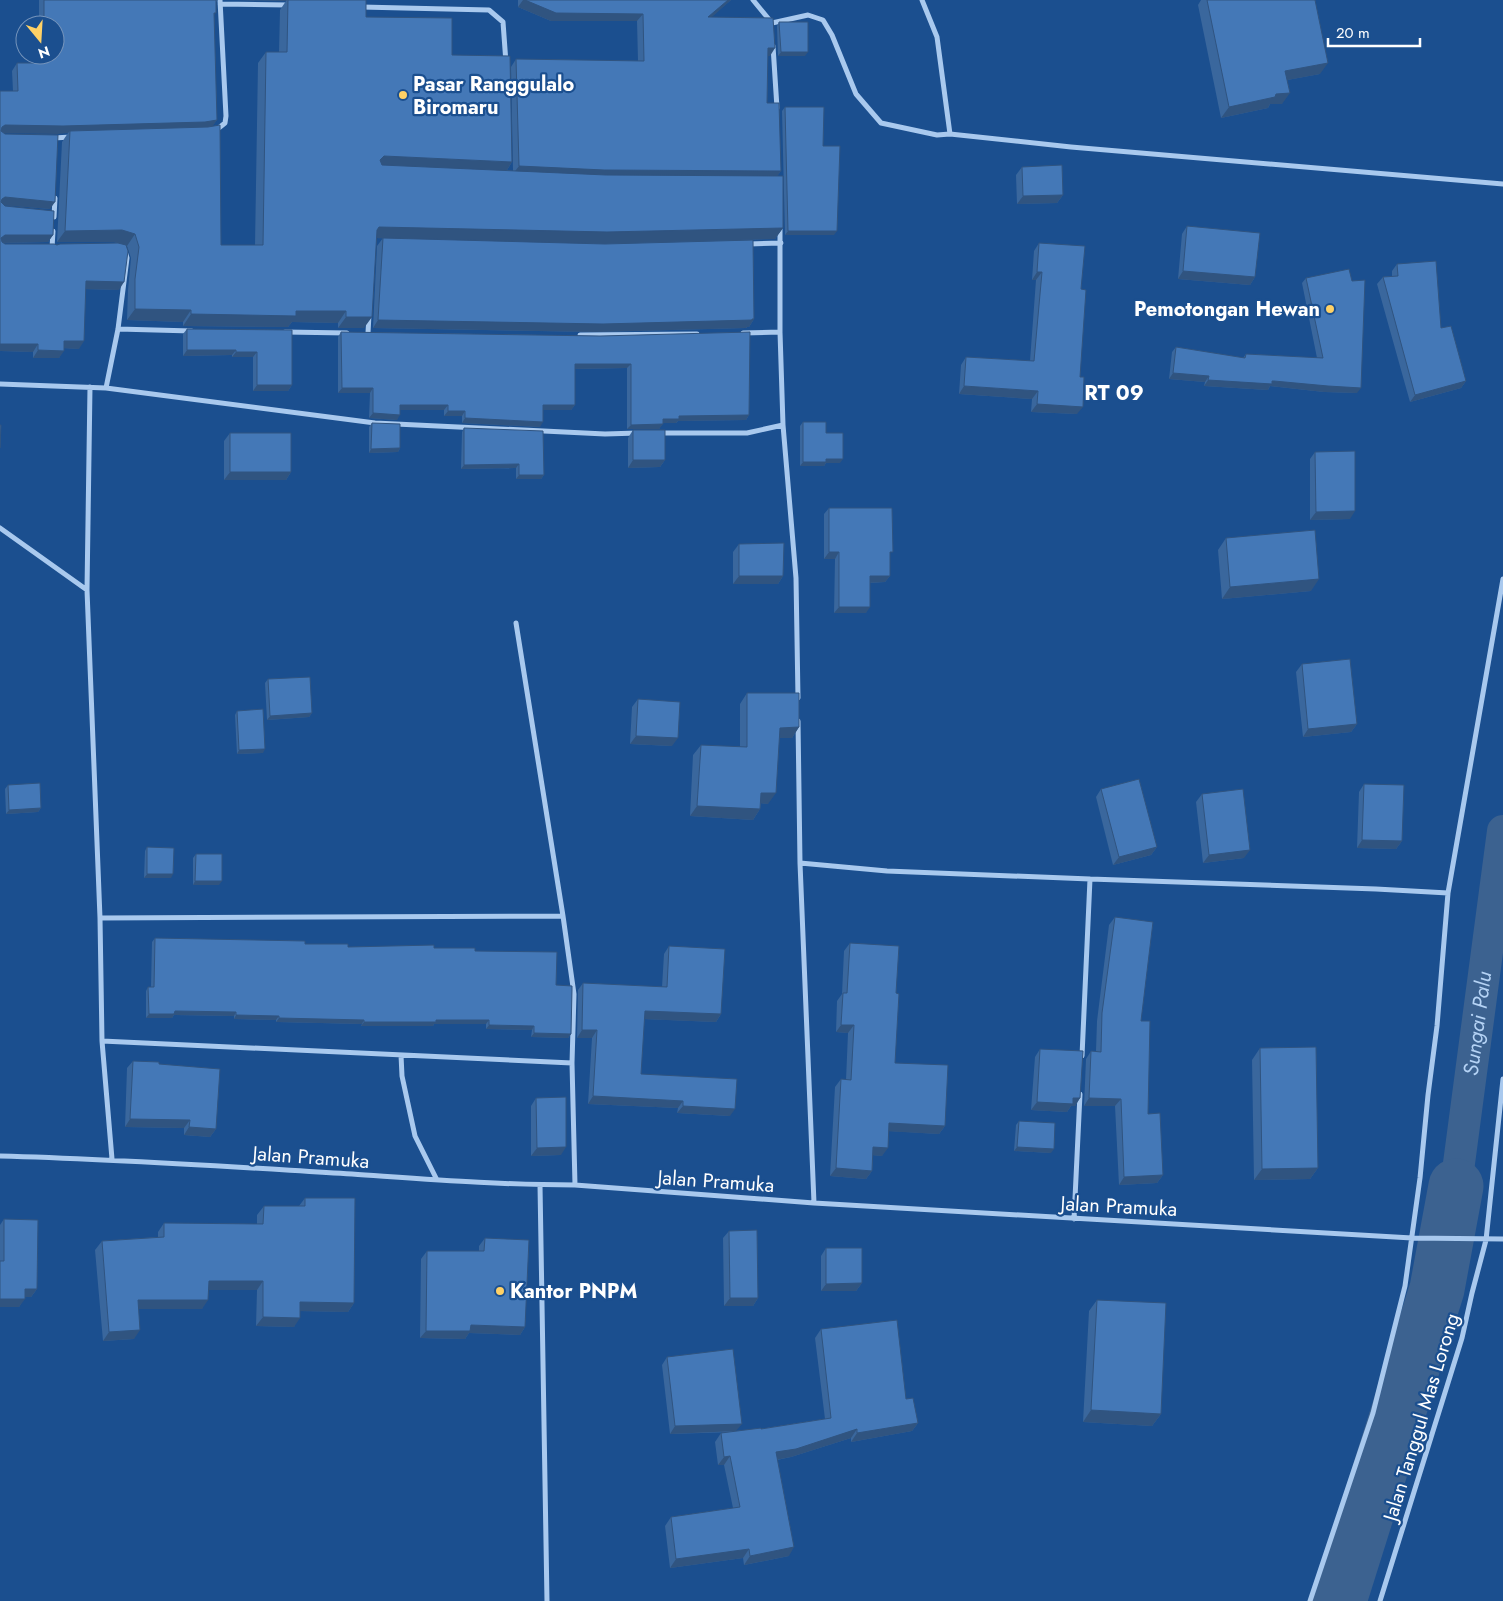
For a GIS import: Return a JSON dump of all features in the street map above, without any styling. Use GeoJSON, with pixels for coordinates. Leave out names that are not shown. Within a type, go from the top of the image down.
{"type":"FeatureCollection","features":[{"type":"Feature","properties":{"kind":"street"},"geometry":{"type":"LineString","coordinates":[[753,0],[772,23],[772,33]]}},
{"type":"Feature","properties":{"kind":"street"},"geometry":{"type":"LineString","coordinates":[[922,0],[937,37],[950,134]]}},
{"type":"Feature","properties":{"kind":"street"},"geometry":{"type":"LineString","coordinates":[[210,133],[225,123],[220,2],[298,6]]}},
{"type":"Feature","properties":{"kind":"street"},"geometry":{"type":"LineString","coordinates":[[355,7],[490,10],[503,22],[506,66]]}},
{"type":"Feature","properties":{"kind":"street"},"geometry":{"type":"LineString","coordinates":[[772,23],[808,15],[823,20],[832,34],[856,94],[881,123],[938,135],[950,134],[1071,147],[1503,184]]}},
{"type":"Feature","properties":{"kind":"street"},"geometry":{"type":"LineString","coordinates":[[773,42],[778,119]]}},
{"type":"Feature","properties":{"kind":"street"},"geometry":{"type":"LineString","coordinates":[[48,138],[77,137]]}},
{"type":"Feature","properties":{"kind":"street"},"geometry":{"type":"LineString","coordinates":[[57,148],[58,138]]}},
{"type":"Feature","properties":{"kind":"street"},"geometry":{"type":"LineString","coordinates":[[52,248],[55,187]]}},
{"type":"Feature","properties":{"kind":"street"},"geometry":{"type":"LineString","coordinates":[[45,213],[54,214]]}},
{"type":"Feature","properties":{"kind":"street"},"geometry":{"type":"LineString","coordinates":[[780,217],[780,332],[783,425],[796,578],[798,705]]}},
{"type":"Feature","properties":{"kind":"street"},"geometry":{"type":"LineString","coordinates":[[742,244],[780,243]]}},
{"type":"Feature","properties":{"kind":"street"},"geometry":{"type":"LineString","coordinates":[[43,248],[61,247]]}},
{"type":"Feature","properties":{"kind":"street"},"geometry":{"type":"LineString","coordinates":[[106,388],[118,329],[127,258],[121,247]]}},
{"type":"Feature","properties":{"kind":"street"},"geometry":{"type":"LineString","coordinates":[[368,333],[370,306]]}},
{"type":"Feature","properties":{"kind":"street"},"geometry":{"type":"LineString","coordinates":[[118,329],[202,331]]}},
{"type":"Feature","properties":{"kind":"street"},"geometry":{"type":"LineString","coordinates":[[280,332],[378,333]]}},
{"type":"Feature","properties":{"kind":"street"},"geometry":{"type":"LineString","coordinates":[[741,333],[780,332]]}},
{"type":"Feature","properties":{"kind":"street"},"geometry":{"type":"LineString","coordinates":[[577,335],[703,333]]}},
{"type":"Feature","properties":{"kind":"street"},"geometry":{"type":"LineString","coordinates":[[0,384],[106,388],[375,423],[605,434],[643,433]]}},
{"type":"Feature","properties":{"kind":"street"},"geometry":{"type":"LineString","coordinates":[[90,387],[87,590],[100,918],[102,1041],[112,1159]]}},
{"type":"Feature","properties":{"kind":"street"},"geometry":{"type":"LineString","coordinates":[[653,433],[747,433],[783,425]]}},
{"type":"Feature","properties":{"kind":"street"},"geometry":{"type":"LineString","coordinates":[[0,528],[87,590]]}},
{"type":"Feature","properties":{"kind":"street"},"geometry":{"type":"LineString","coordinates":[[1310,1601],[1373,1413],[1405,1286],[1437,1026],[1448,893],[1503,578]]}},
{"type":"Feature","properties":{"kind":"street"},"geometry":{"type":"LineString","coordinates":[[516,623],[574,994],[572,1063],[575,1185]]}},
{"type":"Feature","properties":{"kind":"street"},"geometry":{"type":"LineString","coordinates":[[798,715],[800,863],[814,1203]]}},
{"type":"Feature","properties":{"kind":"street"},"geometry":{"type":"LineString","coordinates":[[800,863],[888,871],[1448,893]]}},
{"type":"Feature","properties":{"kind":"street"},"geometry":{"type":"LineString","coordinates":[[1082,1059],[1090,879]]}},
{"type":"Feature","properties":{"kind":"street"},"geometry":{"type":"LineString","coordinates":[[100,918],[563,916]]}},
{"type":"Feature","properties":{"kind":"street"},"geometry":{"type":"LineString","coordinates":[[102,1041],[572,1063]]}},
{"type":"Feature","properties":{"kind":"street"},"geometry":{"type":"LineString","coordinates":[[401,1055],[402,1076],[415,1136],[437,1180]]}},
{"type":"Feature","properties":{"kind":"street","name":"Jalan Tanggul Mas Lorong"},"geometry":{"type":"LineString","coordinates":[[1380,1601],[1460,1347],[1486,1240],[1503,1079]]}},
{"type":"Feature","properties":{"kind":"street"},"geometry":{"type":"LineString","coordinates":[[1074,1219],[1080,1089]]}},
{"type":"Feature","properties":{"kind":"street","name":"Jalan Pramuka"},"geometry":{"type":"LineString","coordinates":[[0,1156],[112,1159],[437,1180],[575,1185],[814,1203],[1074,1219],[1412,1238],[1486,1240]]}},
{"type":"Feature","properties":{"kind":"street"},"geometry":{"type":"LineString","coordinates":[[540,1185],[547,1601]]}},
{"type":"Feature","properties":{"kind":"street"},"geometry":{"type":"LineString","coordinates":[[1486,1240],[1503,1239]]}},
{"type":"Feature","properties":{"kind":"building"},"geometry":{"type":"Polygon","coordinates":[[[44,0],[216,0],[216,13],[214,13],[217,120],[205,122],[63,126],[5,125],[2,127],[1,131],[5,134],[58,135],[55,202],[5,197],[1,202],[5,206],[54,211],[53,235],[5,235],[1,238],[2,242],[5,244],[57,245],[118,243],[126,245],[128,251],[124,282],[86,281],[84,341],[64,341],[64,351],[38,350],[38,344],[0,344],[0,91],[18,91],[17,65],[65,65],[65,15],[44,15],[44,0]]]}},
{"type":"Feature","properties":{"kind":"building"},"geometry":{"type":"Polygon","coordinates":[[[288,0],[366,0],[366,17],[452,18],[452,55],[510,56],[512,162],[384,156],[380,160],[382,165],[606,175],[783,176],[783,228],[607,232],[379,227],[377,230],[372,317],[346,317],[346,311],[296,311],[296,316],[191,314],[191,310],[135,309],[135,279],[139,247],[135,234],[122,230],[65,231],[70,131],[208,127],[220,125],[221,245],[263,245],[266,52],[287,52],[288,0]]]}},
{"type":"Feature","properties":{"kind":"building"},"geometry":{"type":"Polygon","coordinates":[[[525,0],[728,0],[708,17],[773,18],[775,48],[768,48],[767,103],[779,103],[781,171],[604,170],[519,166],[516,59],[644,61],[643,14],[556,13],[525,0]]]}},
{"type":"Feature","properties":{"kind":"building"},"geometry":{"type":"Polygon","coordinates":[[[1207,0],[1315,0],[1328,63],[1285,71],[1290,93],[1276,94],[1275,97],[1229,107],[1207,0]]]}},
{"type":"Feature","properties":{"kind":"building"},"geometry":{"type":"Polygon","coordinates":[[[779,22],[808,22],[808,52],[781,52],[779,22]]]}},
{"type":"Feature","properties":{"kind":"building"},"geometry":{"type":"Polygon","coordinates":[[[785,107],[824,107],[823,146],[840,146],[837,231],[788,231],[785,107]]]}},
{"type":"Feature","properties":{"kind":"building"},"geometry":{"type":"Polygon","coordinates":[[[1062,165],[1063,195],[1023,196],[1022,167],[1062,165]]]}},
{"type":"Feature","properties":{"kind":"building"},"geometry":{"type":"Polygon","coordinates":[[[1187,226],[1260,233],[1255,277],[1183,271],[1187,226]]]}},
{"type":"Feature","properties":{"kind":"building"},"geometry":{"type":"Polygon","coordinates":[[[383,238],[605,244],[753,240],[754,319],[603,324],[378,320],[383,238]]]}},
{"type":"Feature","properties":{"kind":"building"},"geometry":{"type":"Polygon","coordinates":[[[1039,243],[1085,246],[1081,289],[1086,290],[1080,377],[1084,377],[1083,407],[1037,404],[1038,391],[964,386],[966,357],[1034,361],[1042,272],[1037,272],[1039,243]]]}},
{"type":"Feature","properties":{"kind":"building"},"geometry":{"type":"Polygon","coordinates":[[[1436,261],[1441,328],[1451,326],[1466,381],[1415,395],[1383,277],[1398,276],[1397,264],[1436,261]]]}},
{"type":"Feature","properties":{"kind":"building"},"geometry":{"type":"Polygon","coordinates":[[[1349,269],[1352,281],[1365,280],[1361,388],[1274,381],[1272,381],[1272,384],[1208,380],[1209,376],[1173,373],[1176,347],[1245,358],[1246,354],[1323,358],[1306,278],[1349,269]]]}},
{"type":"Feature","properties":{"kind":"building"},"geometry":{"type":"Polygon","coordinates":[[[187,329],[292,330],[292,385],[257,385],[257,352],[187,350],[187,329]]]}},
{"type":"Feature","properties":{"kind":"building"},"geometry":{"type":"Polygon","coordinates":[[[341,332],[600,336],[750,332],[749,415],[679,416],[679,419],[663,419],[663,424],[631,425],[631,364],[575,364],[575,405],[543,405],[543,422],[465,418],[465,411],[448,411],[448,405],[400,405],[400,415],[373,413],[373,388],[342,388],[341,332]]]}},
{"type":"Feature","properties":{"kind":"building"},"geometry":{"type":"Polygon","coordinates":[[[803,422],[826,422],[826,433],[843,433],[843,459],[826,459],[826,462],[803,462],[803,422]]]}},
{"type":"Feature","properties":{"kind":"building"},"geometry":{"type":"Polygon","coordinates":[[[372,423],[400,424],[400,448],[371,449],[372,423]]]}},
{"type":"Feature","properties":{"kind":"building"},"geometry":{"type":"Polygon","coordinates":[[[464,428],[543,431],[544,475],[519,475],[519,464],[464,465],[464,428]]]}},
{"type":"Feature","properties":{"kind":"building"},"geometry":{"type":"Polygon","coordinates":[[[633,430],[665,430],[665,460],[633,460],[633,430]]]}},
{"type":"Feature","properties":{"kind":"building"},"geometry":{"type":"Polygon","coordinates":[[[230,433],[291,433],[291,472],[230,472],[230,433]]]}},
{"type":"Feature","properties":{"kind":"building"},"geometry":{"type":"Polygon","coordinates":[[[1355,451],[1355,511],[1316,512],[1315,452],[1355,451]]]}},
{"type":"Feature","properties":{"kind":"building"},"geometry":{"type":"Polygon","coordinates":[[[829,508],[892,508],[893,552],[890,552],[890,576],[870,576],[870,607],[839,607],[839,552],[829,552],[829,508]]]}},
{"type":"Feature","properties":{"kind":"building"},"geometry":{"type":"Polygon","coordinates":[[[1315,530],[1319,579],[1230,587],[1226,538],[1315,530]]]}},
{"type":"Feature","properties":{"kind":"building"},"geometry":{"type":"Polygon","coordinates":[[[784,543],[783,576],[739,576],[739,544],[784,543]]]}},
{"type":"Feature","properties":{"kind":"building"},"geometry":{"type":"Polygon","coordinates":[[[1350,659],[1357,724],[1308,729],[1302,664],[1350,659]]]}},
{"type":"Feature","properties":{"kind":"building"},"geometry":{"type":"Polygon","coordinates":[[[310,677],[312,713],[270,716],[268,679],[310,677]]]}},
{"type":"Feature","properties":{"kind":"building"},"geometry":{"type":"Polygon","coordinates":[[[747,693],[799,693],[799,727],[780,728],[776,793],[761,793],[760,809],[697,806],[701,745],[747,747],[747,693]]]}},
{"type":"Feature","properties":{"kind":"building"},"geometry":{"type":"Polygon","coordinates":[[[638,699],[680,702],[678,738],[636,736],[638,699]]]}},
{"type":"Feature","properties":{"kind":"building"},"geometry":{"type":"Polygon","coordinates":[[[263,709],[265,749],[239,750],[237,711],[263,709]]]}},
{"type":"Feature","properties":{"kind":"building"},"geometry":{"type":"Polygon","coordinates":[[[1139,779],[1157,847],[1119,857],[1101,789],[1139,779]]]}},
{"type":"Feature","properties":{"kind":"building"},"geometry":{"type":"Polygon","coordinates":[[[40,783],[41,808],[9,810],[8,785],[40,783]]]}},
{"type":"Feature","properties":{"kind":"building"},"geometry":{"type":"Polygon","coordinates":[[[1364,784],[1404,785],[1402,841],[1362,840],[1364,784]]]}},
{"type":"Feature","properties":{"kind":"building"},"geometry":{"type":"Polygon","coordinates":[[[1243,789],[1250,850],[1209,855],[1202,794],[1243,789]]]}},
{"type":"Feature","properties":{"kind":"building"},"geometry":{"type":"Polygon","coordinates":[[[147,847],[174,848],[173,874],[147,874],[147,847]]]}},
{"type":"Feature","properties":{"kind":"building"},"geometry":{"type":"Polygon","coordinates":[[[196,854],[222,854],[222,881],[195,881],[196,854]]]}},
{"type":"Feature","properties":{"kind":"building"},"geometry":{"type":"Polygon","coordinates":[[[1115,917],[1153,922],[1141,1021],[1150,1021],[1148,1114],[1160,1113],[1163,1175],[1124,1177],[1121,1099],[1089,1098],[1091,1051],[1101,1052],[1102,1013],[1115,917]]]}},
{"type":"Feature","properties":{"kind":"building"},"geometry":{"type":"Polygon","coordinates":[[[155,938],[305,941],[305,944],[348,944],[348,947],[434,945],[434,948],[475,948],[475,951],[557,952],[556,985],[572,986],[571,1034],[534,1033],[534,1026],[489,1025],[489,1020],[364,1022],[364,1020],[236,1015],[236,1012],[175,1011],[174,1014],[149,1014],[148,987],[154,987],[155,938]]]}},
{"type":"Feature","properties":{"kind":"building"},"geometry":{"type":"Polygon","coordinates":[[[850,943],[899,946],[896,993],[899,994],[895,1063],[948,1065],[945,1126],[889,1123],[888,1148],[873,1147],[872,1171],[836,1168],[841,1079],[851,1080],[854,1025],[841,1025],[843,993],[847,993],[850,943]]]}},
{"type":"Feature","properties":{"kind":"building"},"geometry":{"type":"Polygon","coordinates":[[[669,946],[725,949],[721,1014],[645,1011],[641,1074],[737,1079],[735,1109],[683,1106],[683,1101],[593,1096],[597,1030],[582,1030],[583,983],[667,987],[669,946]]]}},
{"type":"Feature","properties":{"kind":"building"},"geometry":{"type":"Polygon","coordinates":[[[1316,1047],[1318,1168],[1262,1169],[1260,1048],[1316,1047]]]}},
{"type":"Feature","properties":{"kind":"building"},"geometry":{"type":"Polygon","coordinates":[[[1040,1049],[1083,1051],[1080,1098],[1073,1098],[1073,1104],[1037,1102],[1040,1049]]]}},
{"type":"Feature","properties":{"kind":"building"},"geometry":{"type":"Polygon","coordinates":[[[133,1061],[220,1069],[216,1129],[189,1127],[190,1120],[130,1119],[133,1061]]]}},
{"type":"Feature","properties":{"kind":"building"},"geometry":{"type":"Polygon","coordinates":[[[566,1097],[566,1147],[537,1148],[536,1098],[566,1097]]]}},
{"type":"Feature","properties":{"kind":"building"},"geometry":{"type":"Polygon","coordinates":[[[1019,1121],[1055,1123],[1054,1149],[1017,1147],[1019,1121]]]}},
{"type":"Feature","properties":{"kind":"building"},"geometry":{"type":"Polygon","coordinates":[[[305,1198],[355,1198],[354,1303],[300,1302],[300,1318],[263,1317],[263,1281],[209,1281],[208,1300],[138,1300],[140,1330],[109,1332],[102,1241],[164,1237],[164,1223],[263,1224],[264,1206],[305,1206],[305,1198]]]}},
{"type":"Feature","properties":{"kind":"building"},"geometry":{"type":"Polygon","coordinates":[[[4,1219],[38,1220],[37,1289],[25,1289],[25,1299],[0,1299],[0,1261],[4,1261],[4,1219]]]}},
{"type":"Feature","properties":{"kind":"building"},"geometry":{"type":"Polygon","coordinates":[[[757,1230],[758,1298],[730,1298],[729,1231],[757,1230]]]}},
{"type":"Feature","properties":{"kind":"building"},"geometry":{"type":"Polygon","coordinates":[[[485,1238],[529,1240],[525,1327],[471,1325],[470,1331],[426,1331],[427,1251],[484,1251],[485,1238]]]}},
{"type":"Feature","properties":{"kind":"building"},"geometry":{"type":"Polygon","coordinates":[[[826,1248],[862,1248],[862,1283],[826,1284],[826,1248]]]}},
{"type":"Feature","properties":{"kind":"building"},"geometry":{"type":"Polygon","coordinates":[[[1097,1300],[1166,1303],[1161,1414],[1091,1410],[1097,1300]]]}},
{"type":"Feature","properties":{"kind":"building"},"geometry":{"type":"Polygon","coordinates":[[[897,1320],[906,1399],[913,1398],[918,1423],[857,1433],[857,1429],[796,1449],[776,1452],[794,1547],[750,1556],[749,1549],[676,1559],[671,1517],[740,1507],[730,1456],[724,1457],[721,1433],[831,1418],[821,1329],[897,1320]]]}},
{"type":"Feature","properties":{"kind":"building"},"geometry":{"type":"Polygon","coordinates":[[[733,1349],[742,1424],[675,1426],[667,1357],[733,1349]]]}},
{"type":"Feature","properties":{"kind":"waterway","name":"Sungai Palu"},"geometry":{"type":"LineString","coordinates":[[1456,1186],[1503,831]]}},
{"type":"Feature","properties":{"kind":"waterway"},"geometry":{"type":"LineString","coordinates":[[1339,1601],[1437,1289],[1456,1186]]}},
{"type":"Feature","properties":{"kind":"place","name":"Pasar Ranggulalo Biromaru"},"geometry":{"type":"Point","coordinates":[403,95]}},
{"type":"Feature","properties":{"kind":"place","name":"Pemotongan Hewan"},"geometry":{"type":"Point","coordinates":[1330,309]}},
{"type":"Feature","properties":{"kind":"place","name":"Kantor PNPM"},"geometry":{"type":"Point","coordinates":[500,1291]}},
{"type":"Feature","properties":{"kind":"district","name":"RT 09"},"geometry":{"type":"Point","coordinates":[1114,393]}}]}
